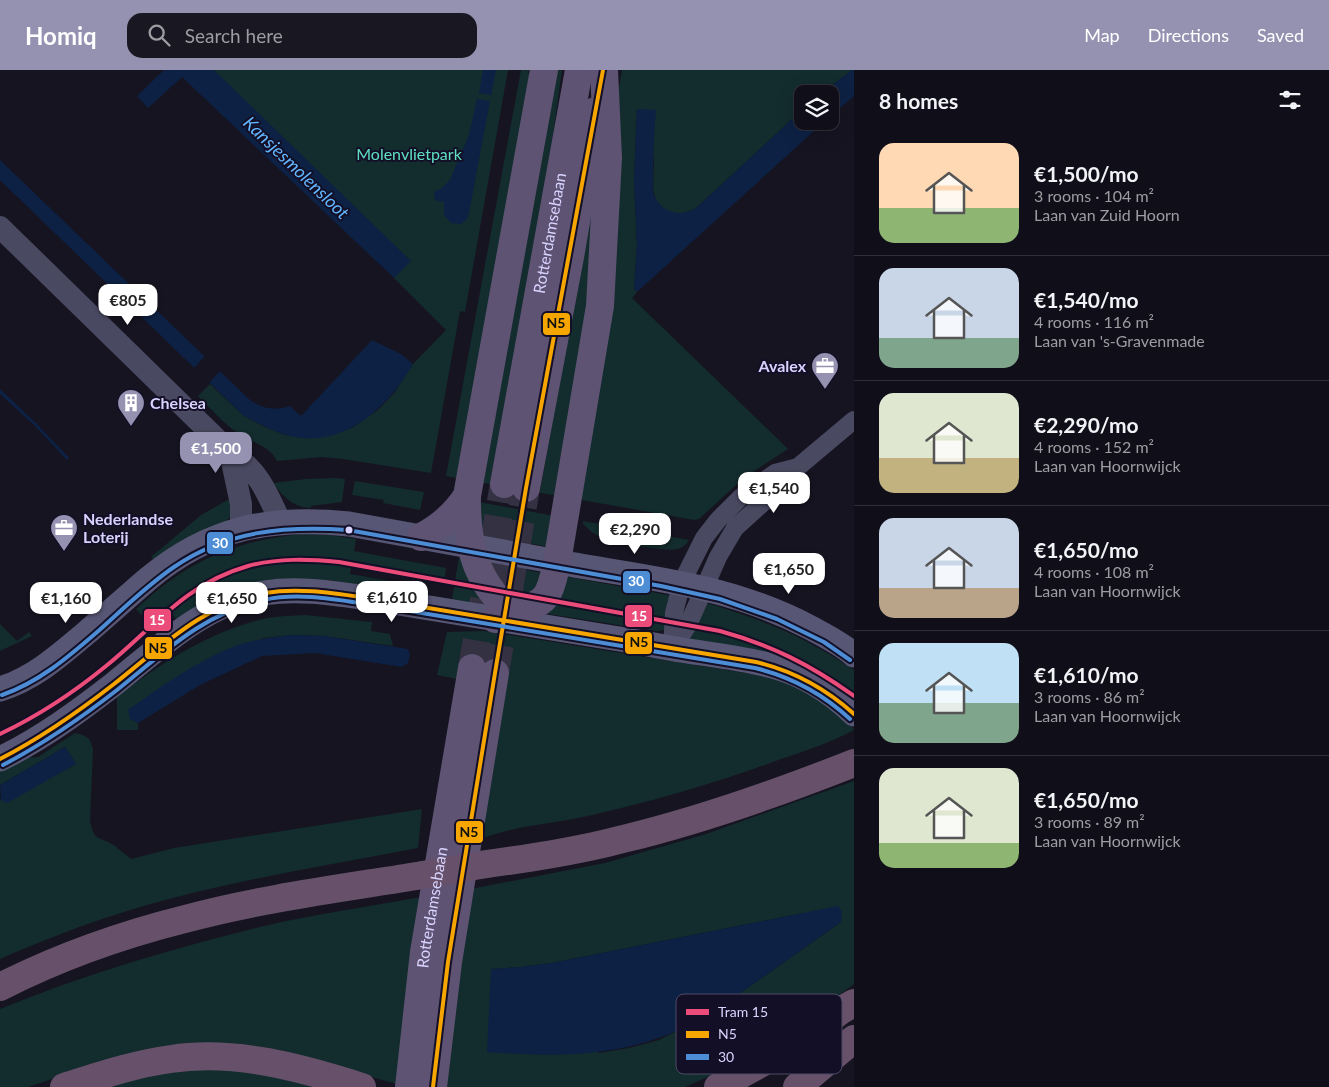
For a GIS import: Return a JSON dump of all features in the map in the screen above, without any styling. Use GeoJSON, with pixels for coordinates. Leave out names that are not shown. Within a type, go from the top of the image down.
{"type":"FeatureCollection","features":[{"type":"Feature","properties":{"kind":"highway"},"geometry":{"type":"LineString","coordinates":[[0,986],[31,971],[105,943],[184,919],[269,901],[543,856],[622,840],[714,814],[786,790],[854,763]]}},
{"type":"Feature","properties":{"kind":"highway"},"geometry":{"type":"LineString","coordinates":[[842,1010],[854,1003]]}},
{"type":"Feature","properties":{"kind":"highway"},"geometry":{"type":"LineString","coordinates":[[842,1049],[854,1039]]}},
{"type":"Feature","properties":{"kind":"highway"},"geometry":{"type":"LineString","coordinates":[[64,1087],[131,1066],[173,1058],[211,1057],[255,1060],[306,1070],[362,1087]]}},
{"type":"Feature","properties":{"kind":"highway"},"geometry":{"type":"LineString","coordinates":[[718,1087],[742,1074]]}},
{"type":"Feature","properties":{"kind":"highway"},"geometry":{"type":"LineString","coordinates":[[797,1087],[812,1074]]}},
{"type":"Feature","properties":{"kind":"main road"},"geometry":{"type":"LineString","coordinates":[[514,619],[489,590],[474,560],[468,529],[467,496],[544,70]]}},
{"type":"Feature","properties":{"kind":"main road","name":"Rotterdamsebaan"},"geometry":{"type":"LineString","coordinates":[[579,70],[515,486],[604,70]]}},
{"type":"Feature","properties":{"kind":"main road"},"geometry":{"type":"LineString","coordinates":[[514,619],[546,595],[552,584],[600,306],[608,158],[604,70]]}},
{"type":"Feature","properties":{"kind":"main road"},"geometry":{"type":"LineString","coordinates":[[421,537],[448,520],[467,496]]}},
{"type":"Feature","properties":{"kind":"main road"},"geometry":{"type":"LineString","coordinates":[[0,689],[33,674],[54,660],[148,579],[174,560],[213,539],[241,528],[280,521],[306,520],[349,524],[693,585],[739,598],[780,613],[816,631],[854,655]]}},
{"type":"Feature","properties":{"kind":"main road"},"geometry":{"type":"LineString","coordinates":[[0,759],[56,726],[167,641],[207,614],[240,599],[265,593],[292,591],[332,593],[514,619],[672,650],[773,666],[814,684],[854,714]]}},
{"type":"Feature","properties":{"kind":"main road","name":"Rotterdamsebaan"},"geometry":{"type":"LineString","coordinates":[[409,1087],[424,952],[484,671],[433,1087]]}},
{"type":"Feature","properties":{"kind":"street"},"geometry":{"type":"LineString","coordinates":[[0,226],[230,452],[244,461],[261,481],[280,521]]}},
{"type":"Feature","properties":{"kind":"street"},"geometry":{"type":"LineString","coordinates":[[672,650],[688,625],[693,585],[718,557],[735,528],[784,484],[798,467],[854,420]]}},
{"type":"Feature","properties":{"kind":"street"},"geometry":{"type":"LineString","coordinates":[[230,452],[241,504],[241,528]]}},
{"type":"Feature","properties":{"kind":"green space","name":"Molenvlietpark"},"geometry":{"type":"Polygon","coordinates":[[[205,70],[508,70],[465,312],[460,311],[431,473],[321,457],[277,461],[266,448],[228,426],[198,396],[210,384],[244,416],[263,426],[285,435],[315,438],[352,428],[379,409],[394,393],[413,364],[446,330],[394,278],[405,266],[205,70]]]}},
{"type":"Feature","properties":{"kind":"green space"},"geometry":{"type":"Polygon","coordinates":[[[521,70],[529,70],[528,73],[530,73],[457,478],[446,476],[521,70]]]}},
{"type":"Feature","properties":{"kind":"green space"},"geometry":{"type":"Polygon","coordinates":[[[550,70],[562,70],[551,150],[492,484],[483,483],[550,70]]]}},
{"type":"Feature","properties":{"kind":"green space"},"geometry":{"type":"Polygon","coordinates":[[[622,70],[852,70],[833,85],[794,85],[794,117],[695,209],[686,212],[676,213],[669,211],[661,206],[657,200],[653,185],[653,152],[637,109],[634,180],[637,246],[634,288],[635,291],[638,291],[632,298],[788,449],[745,477],[699,519],[694,520],[576,499],[617,99],[622,70]]]}},
{"type":"Feature","properties":{"kind":"green space"},"geometry":{"type":"Polygon","coordinates":[[[600,160],[592,276],[559,496],[540,493],[540,491],[600,160]]]}},
{"type":"Feature","properties":{"kind":"green space"},"geometry":{"type":"Polygon","coordinates":[[[306,479],[345,479],[342,502],[311,506],[311,508],[299,506],[289,500],[273,483],[306,479]]]}},
{"type":"Feature","properties":{"kind":"green space"},"geometry":{"type":"Polygon","coordinates":[[[355,481],[424,492],[420,510],[383,503],[384,500],[352,495],[355,481]]]}},
{"type":"Feature","properties":{"kind":"green space"},"geometry":{"type":"Polygon","coordinates":[[[233,497],[233,514],[225,522],[154,560],[151,557],[201,515],[233,497]]]}},
{"type":"Feature","properties":{"kind":"green space"},"geometry":{"type":"Polygon","coordinates":[[[479,502],[555,516],[554,548],[480,534],[479,502]]]}},
{"type":"Feature","properties":{"kind":"green space"},"geometry":{"type":"Polygon","coordinates":[[[583,521],[689,540],[681,548],[670,550],[638,546],[598,536],[583,524],[583,521]]]}},
{"type":"Feature","properties":{"kind":"green space"},"geometry":{"type":"Polygon","coordinates":[[[304,534],[356,539],[354,551],[446,568],[444,585],[351,568],[350,574],[402,583],[401,591],[329,580],[177,621],[171,612],[153,628],[136,609],[160,588],[199,562],[232,548],[250,543],[304,534]]]}},
{"type":"Feature","properties":{"kind":"green space"},"geometry":{"type":"Polygon","coordinates":[[[459,557],[462,558],[486,605],[452,599],[459,557]]]}},
{"type":"Feature","properties":{"kind":"green space"},"geometry":{"type":"Polygon","coordinates":[[[491,563],[538,572],[544,581],[520,603],[513,597],[490,565],[491,563]]]}},
{"type":"Feature","properties":{"kind":"green space"},"geometry":{"type":"Polygon","coordinates":[[[563,576],[673,596],[666,630],[657,631],[536,612],[563,576]]]}},
{"type":"Feature","properties":{"kind":"green space"},"geometry":{"type":"Polygon","coordinates":[[[703,602],[743,614],[800,638],[854,670],[854,703],[688,639],[703,602]]]}},
{"type":"Feature","properties":{"kind":"green space"},"geometry":{"type":"Polygon","coordinates":[[[305,615],[372,622],[371,631],[390,634],[393,646],[324,636],[293,635],[263,638],[130,719],[138,723],[138,730],[117,730],[117,697],[149,673],[182,652],[217,635],[255,621],[280,616],[305,615]]]}},
{"type":"Feature","properties":{"kind":"green space"},"geometry":{"type":"Polygon","coordinates":[[[0,624],[17,641],[29,632],[32,636],[0,651],[0,624]]]}},
{"type":"Feature","properties":{"kind":"green space"},"geometry":{"type":"Polygon","coordinates":[[[484,631],[776,678],[839,709],[854,730],[811,749],[687,790],[588,816],[522,827],[484,838],[478,834],[457,679],[437,675],[447,632],[484,631]]]}},
{"type":"Feature","properties":{"kind":"green space"},"geometry":{"type":"Polygon","coordinates":[[[75,733],[87,737],[93,749],[90,821],[94,833],[98,838],[115,846],[131,859],[174,848],[422,809],[418,848],[270,876],[160,901],[77,928],[0,959],[0,798],[1,800],[76,764],[65,747],[0,785],[0,770],[19,758],[38,757],[75,733]]]}},
{"type":"Feature","properties":{"kind":"green space"},"geometry":{"type":"Polygon","coordinates":[[[854,781],[854,984],[840,994],[739,994],[841,922],[803,913],[552,963],[491,969],[599,1053],[659,1040],[676,1031],[676,1074],[714,1074],[685,1087],[445,1087],[470,889],[605,863],[706,834],[854,781]]]}},
{"type":"Feature","properties":{"kind":"green space"},"geometry":{"type":"Polygon","coordinates":[[[420,897],[396,1084],[279,1050],[213,1043],[88,1067],[28,1087],[0,1087],[0,1009],[64,984],[197,943],[283,922],[420,897]]]}},
{"type":"Feature","properties":{"kind":"green space"},"geometry":{"type":"Polygon","coordinates":[[[179,1069],[233,1069],[332,1087],[106,1087],[179,1069]]]}},
{"type":"Feature","properties":{"kind":"water","name":"Kansjesmolensloot"},"geometry":{"type":"Polygon","coordinates":[[[164,70],[214,70],[411,261],[394,278],[182,77],[148,108],[137,96],[164,70]]]}},
{"type":"Feature","properties":{"kind":"water"},"geometry":{"type":"Polygon","coordinates":[[[483,70],[496,70],[491,95],[479,93],[483,70]]]}},
{"type":"Feature","properties":{"kind":"water"},"geometry":{"type":"Polygon","coordinates":[[[854,70],[854,96],[839,109],[839,85],[833,85],[854,70]]]}},
{"type":"Feature","properties":{"kind":"water"},"geometry":{"type":"Polygon","coordinates":[[[477,99],[490,101],[468,218],[461,224],[451,223],[444,215],[444,202],[435,200],[434,192],[442,188],[450,180],[469,135],[477,99]]]}},
{"type":"Feature","properties":{"kind":"water"},"geometry":{"type":"Polygon","coordinates":[[[637,109],[656,110],[653,151],[653,193],[661,206],[677,213],[695,209],[794,117],[794,130],[815,130],[638,291],[635,291],[634,288],[637,246],[634,180],[637,109]]]}},
{"type":"Feature","properties":{"kind":"water"},"geometry":{"type":"Polygon","coordinates":[[[0,160],[256,404],[274,409],[290,406],[301,416],[372,340],[401,354],[413,364],[403,380],[377,410],[361,422],[344,431],[326,437],[307,438],[286,435],[260,424],[244,416],[0,180],[0,160]]]}},
{"type":"Feature","properties":{"kind":"water"},"geometry":{"type":"Polygon","coordinates":[[[0,389],[37,424],[69,458],[67,460],[35,426],[0,394],[0,389]]]}},
{"type":"Feature","properties":{"kind":"water"},"geometry":{"type":"Polygon","coordinates":[[[293,635],[324,636],[408,649],[410,654],[408,663],[402,667],[315,653],[262,656],[200,685],[138,723],[130,719],[128,710],[177,676],[216,654],[245,643],[293,635]]]}},
{"type":"Feature","properties":{"kind":"water"},"geometry":{"type":"Polygon","coordinates":[[[65,747],[76,764],[7,803],[1,800],[0,785],[65,747]]]}},
{"type":"Feature","properties":{"kind":"water"},"geometry":{"type":"Polygon","coordinates":[[[838,906],[842,912],[841,922],[739,994],[676,994],[676,1031],[630,1046],[603,1051],[547,1055],[487,1052],[491,969],[552,963],[838,906]]]}},
{"type":"Feature","properties":{"kind":"pier"},"geometry":{"type":"Polygon","coordinates":[[[206,355],[221,370],[207,385],[192,370],[206,355]]]}},
{"type":"Feature","properties":{"kind":"tunnel"},"geometry":{"type":"LineString","coordinates":[[472,668],[504,484]]}},
{"type":"Feature","properties":{"kind":"tunnel"},"geometry":{"type":"LineString","coordinates":[[495,673],[526,488]]}},
{"type":"Feature","properties":{"kind":"tram line","name":"15"},"geometry":{"type":"LineString","coordinates":[[0,734],[42,712],[81,685],[106,666],[171,608],[206,584],[248,566],[293,560],[339,562],[720,631],[790,657],[854,696]]}},
{"type":"Feature","properties":{"kind":"transit line","name":"N5"},"geometry":{"type":"LineString","coordinates":[[433,1087],[448,962],[495,673],[526,488],[603,70]]}},
{"type":"Feature","properties":{"kind":"transit line","name":"30"},"geometry":{"type":"LineString","coordinates":[[2,695],[28,683],[63,660],[134,598],[174,567],[194,555],[236,538],[279,530],[302,529],[348,530],[661,586],[720,599],[777,619],[824,642],[850,660]]}},
{"type":"Feature","properties":{"kind":"transit line","name":"N5"},"geometry":{"type":"LineString","coordinates":[[0,759],[73,714],[166,642],[203,617],[243,598],[279,591],[320,592],[374,599],[756,662],[783,670],[820,688],[854,714]]}},
{"type":"Feature","properties":{"kind":"transit line","name":"30"},"geometry":{"type":"LineString","coordinates":[[3,765],[76,720],[203,624],[243,606],[264,600],[291,597],[332,599],[373,605],[755,668],[782,676],[806,687],[829,701],[850,719]]}},
{"type":"Feature","properties":{"kind":"place","name":"Avalex"},"geometry":{"type":"Point","coordinates":[825,390]}},
{"type":"Feature","properties":{"kind":"place","name":"Chelsea"},"geometry":{"type":"Point","coordinates":[131,427]}},
{"type":"Feature","properties":{"kind":"place","name":"Nederlandse Loterij"},"geometry":{"type":"Point","coordinates":[64,552]}}]}
